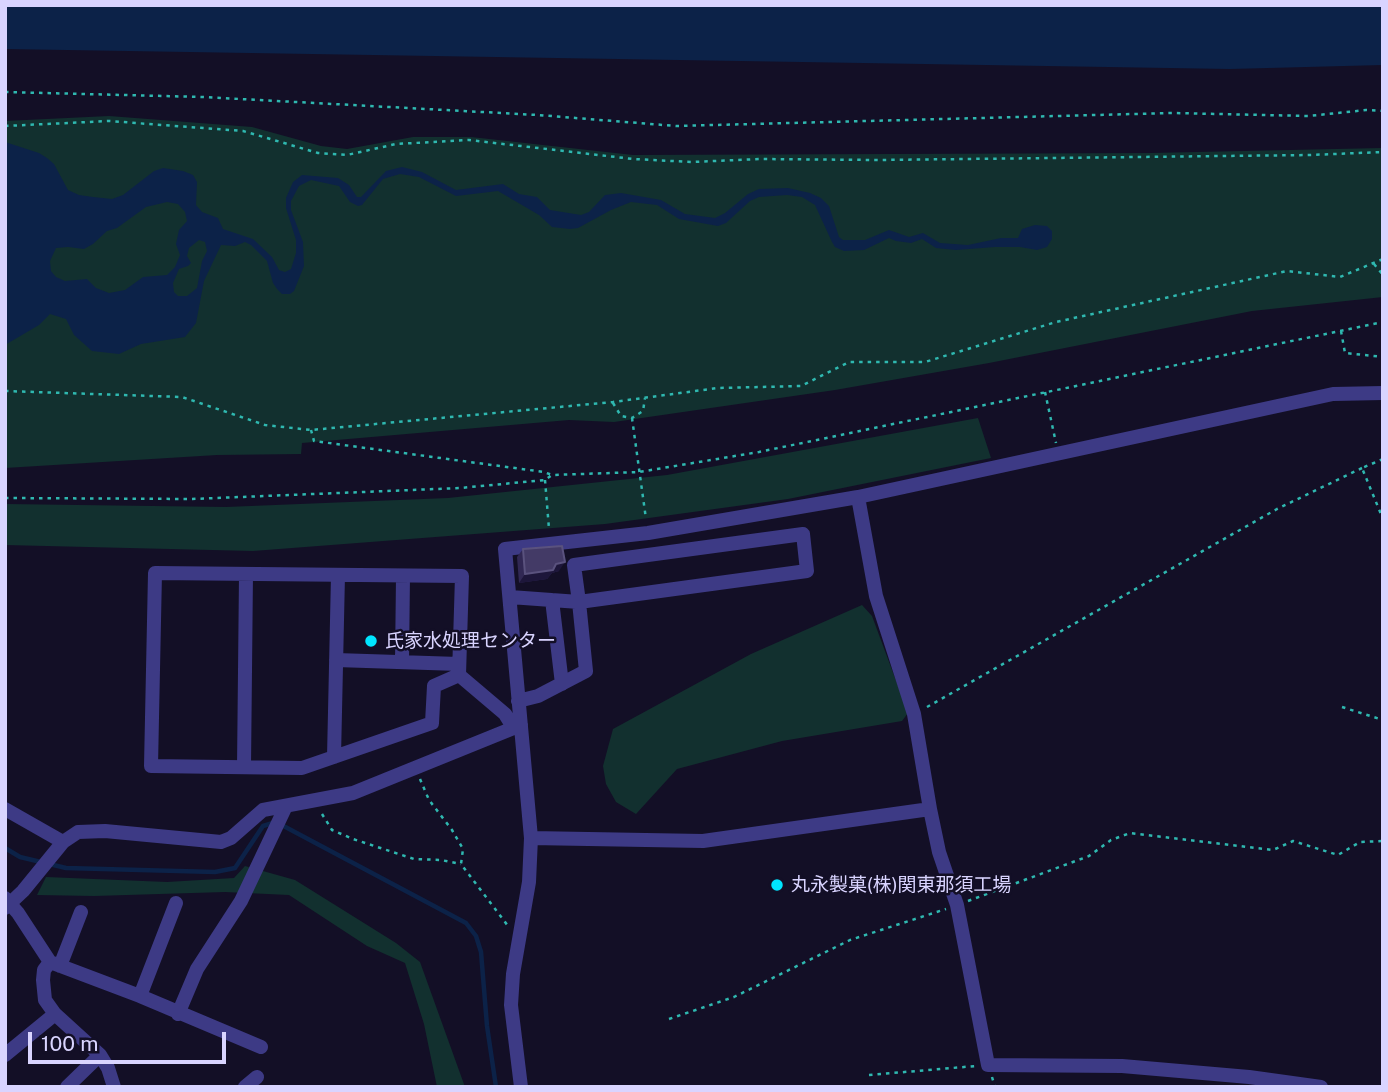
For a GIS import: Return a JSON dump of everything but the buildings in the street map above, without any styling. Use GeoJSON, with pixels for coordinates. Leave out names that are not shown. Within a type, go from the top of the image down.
{"type":"FeatureCollection","features":[{"type":"Feature","properties":{"kind":"street"},"geometry":{"type":"LineString","coordinates":[[522,1087],[516,1053],[512,995],[528,882],[531,838],[517,726],[518,701],[505,549],[648,533],[858,498],[1333,394],[1383,393]]}},
{"type":"Feature","properties":{"kind":"street"},"geometry":{"type":"LineString","coordinates":[[858,498],[876,596],[914,714],[939,852],[957,905],[988,1065],[1122,1066],[1250,1082],[1321,1087]]}},
{"type":"Feature","properties":{"kind":"street"},"geometry":{"type":"LineString","coordinates":[[510,597],[579,602],[807,571],[803,534],[574,565],[579,602],[586,671],[538,696],[518,701]]}},
{"type":"Feature","properties":{"kind":"street"},"geometry":{"type":"LineString","coordinates":[[155,573],[462,576],[459,669],[434,686],[432,723],[302,768],[151,766],[155,573]]}},
{"type":"Feature","properties":{"kind":"street"},"geometry":{"type":"LineString","coordinates":[[244,767],[246,574]]}},
{"type":"Feature","properties":{"kind":"street"},"geometry":{"type":"LineString","coordinates":[[334,757],[338,575]]}},
{"type":"Feature","properties":{"kind":"street"},"geometry":{"type":"LineString","coordinates":[[402,662],[403,576]]}},
{"type":"Feature","properties":{"kind":"street"},"geometry":{"type":"LineString","coordinates":[[552,600],[562,684]]}},
{"type":"Feature","properties":{"kind":"street"},"geometry":{"type":"LineString","coordinates":[[336,660],[402,662],[459,669],[517,726]]}},
{"type":"Feature","properties":{"kind":"street"},"geometry":{"type":"LineString","coordinates":[[261,1047],[55,964],[7,903],[33,879],[59,846],[78,832],[90,830],[221,842],[231,838],[263,810],[285,811],[353,793],[517,726]]}},
{"type":"Feature","properties":{"kind":"street"},"geometry":{"type":"LineString","coordinates":[[5,809],[59,846]]}},
{"type":"Feature","properties":{"kind":"street"},"geometry":{"type":"LineString","coordinates":[[531,838],[703,841],[930,809]]}},
{"type":"Feature","properties":{"kind":"street"},"geometry":{"type":"LineString","coordinates":[[178,1014],[197,969],[241,901],[285,811]]}},
{"type":"Feature","properties":{"kind":"street"},"geometry":{"type":"LineString","coordinates":[[139,996],[176,903]]}},
{"type":"Feature","properties":{"kind":"street"},"geometry":{"type":"LineString","coordinates":[[81,912],[55,964],[44,970],[42,989],[45,1000],[55,1014],[100,1055],[108,1068],[114,1087]]}},
{"type":"Feature","properties":{"kind":"street"},"geometry":{"type":"LineString","coordinates":[[5,1055],[55,1014]]}},
{"type":"Feature","properties":{"kind":"street"},"geometry":{"type":"LineString","coordinates":[[67,1087],[100,1055]]}},
{"type":"Feature","properties":{"kind":"street"},"geometry":{"type":"LineString","coordinates":[[245,1087],[257,1077]]}},
{"type":"Feature","properties":{"kind":"path"},"geometry":{"type":"LineString","coordinates":[[5,92],[217,98],[676,126],[1172,113],[1309,116],[1366,110],[1383,111]]}},
{"type":"Feature","properties":{"kind":"path"},"geometry":{"type":"LineString","coordinates":[[5,126],[108,121],[243,131],[318,153],[347,155],[396,144],[469,140],[633,159],[692,162],[1383,152]]}},
{"type":"Feature","properties":{"kind":"path"},"geometry":{"type":"LineString","coordinates":[[5,391],[182,397],[265,425],[311,430],[612,402],[718,388],[801,386],[849,362],[925,362],[1056,322],[1287,271],[1340,276],[1383,259]]}},
{"type":"Feature","properties":{"kind":"path"},"geometry":{"type":"LineString","coordinates":[[1374,264],[1383,275]]}},
{"type":"Feature","properties":{"kind":"path"},"geometry":{"type":"LineString","coordinates":[[311,430],[314,441],[552,475],[639,472],[759,452],[1383,322]]}},
{"type":"Feature","properties":{"kind":"path"},"geometry":{"type":"LineString","coordinates":[[1341,331],[1345,353],[1383,357]]}},
{"type":"Feature","properties":{"kind":"path"},"geometry":{"type":"LineString","coordinates":[[1045,392],[1058,453]]}},
{"type":"Feature","properties":{"kind":"path"},"geometry":{"type":"LineString","coordinates":[[612,402],[621,416],[632,418],[643,411],[645,398]]}},
{"type":"Feature","properties":{"kind":"path"},"geometry":{"type":"LineString","coordinates":[[632,418],[648,533]]}},
{"type":"Feature","properties":{"kind":"path"},"geometry":{"type":"LineString","coordinates":[[914,714],[1277,509],[1383,459]]}},
{"type":"Feature","properties":{"kind":"path"},"geometry":{"type":"LineString","coordinates":[[1362,468],[1383,519]]}},
{"type":"Feature","properties":{"kind":"path"},"geometry":{"type":"LineString","coordinates":[[5,498],[192,499],[460,488],[545,480],[552,475]]}},
{"type":"Feature","properties":{"kind":"path"},"geometry":{"type":"LineString","coordinates":[[545,480],[547,503]]}},
{"type":"Feature","properties":{"kind":"path"},"geometry":{"type":"LineString","coordinates":[[1342,707],[1383,720]]}},
{"type":"Feature","properties":{"kind":"path"},"geometry":{"type":"LineString","coordinates":[[416,768],[429,800],[463,849],[461,864]]}},
{"type":"Feature","properties":{"kind":"path"},"geometry":{"type":"LineString","coordinates":[[319,800],[322,815],[332,830],[414,859],[461,864],[510,929]]}},
{"type":"Feature","properties":{"kind":"path"},"geometry":{"type":"LineString","coordinates":[[669,1019],[734,997],[849,940],[957,905],[1089,856],[1111,840],[1130,833],[1273,850],[1293,841],[1338,855],[1360,842],[1383,841]]}},
{"type":"Feature","properties":{"kind":"path"},"geometry":{"type":"LineString","coordinates":[[869,1075],[988,1065],[995,1087]]}},
{"type":"Feature","properties":{"kind":"green space"},"geometry":{"type":"Polygon","coordinates":[[[109,116],[252,127],[321,146],[347,149],[413,137],[471,137],[633,155],[1150,153],[1383,148],[1383,297],[1252,311],[989,363],[835,390],[614,422],[569,420],[302,443],[301,454],[217,455],[5,468],[5,121],[109,116]]]}},
{"type":"Feature","properties":{"kind":"green space"},"geometry":{"type":"Polygon","coordinates":[[[978,418],[991,458],[788,499],[605,524],[253,551],[5,545],[5,504],[226,507],[448,498],[667,475],[978,418]]]}},
{"type":"Feature","properties":{"kind":"green space"},"geometry":{"type":"Polygon","coordinates":[[[862,605],[872,616],[908,713],[902,721],[782,741],[677,769],[636,814],[616,802],[606,784],[603,766],[613,729],[751,654],[862,605]]]}},
{"type":"Feature","properties":{"kind":"green space"},"geometry":{"type":"Polygon","coordinates":[[[245,866],[295,880],[396,943],[420,962],[465,1087],[437,1087],[424,1024],[405,963],[367,946],[289,895],[225,892],[37,895],[46,877],[167,882],[234,878],[245,866]]]}},
{"type":"Feature","properties":{"kind":"water"},"geometry":{"type":"Polygon","coordinates":[[[5,5],[1383,5],[1383,65],[1230,69],[5,49],[5,5]]]}},
{"type":"Feature","properties":{"kind":"water"},"geometry":{"type":"Polygon","coordinates":[[[5,142],[47,158],[54,164],[68,190],[79,195],[112,199],[123,195],[154,171],[163,168],[193,175],[197,182],[196,205],[202,212],[218,218],[223,229],[253,239],[272,257],[279,270],[285,272],[291,269],[296,253],[296,240],[286,208],[286,198],[293,182],[302,175],[338,178],[349,185],[357,197],[361,197],[386,171],[402,167],[422,172],[456,190],[503,184],[519,194],[537,197],[550,210],[581,215],[589,212],[605,195],[621,193],[661,200],[685,214],[715,218],[759,189],[788,188],[821,198],[829,206],[839,237],[843,240],[865,240],[889,230],[909,237],[923,233],[940,243],[968,245],[1001,238],[1018,238],[1022,229],[1035,225],[1047,226],[1052,231],[1052,239],[1047,247],[1037,250],[995,247],[956,250],[936,248],[922,239],[911,243],[889,238],[864,250],[844,251],[835,247],[815,205],[802,197],[787,195],[759,197],[750,201],[726,223],[718,226],[679,219],[657,205],[631,202],[578,228],[570,229],[552,227],[539,215],[498,191],[456,196],[419,177],[400,174],[383,179],[362,205],[358,206],[350,202],[339,186],[311,180],[299,186],[291,201],[291,210],[303,242],[304,266],[294,291],[290,294],[282,294],[277,289],[267,261],[251,245],[245,242],[235,246],[221,245],[204,281],[196,323],[185,337],[141,344],[119,354],[92,351],[74,335],[66,319],[50,314],[39,325],[5,345],[5,142]],[[167,202],[146,207],[84,249],[56,248],[50,261],[51,271],[65,281],[87,279],[96,288],[109,293],[125,290],[143,277],[167,275],[175,267],[180,255],[176,244],[179,230],[187,221],[185,212],[178,204],[167,202]],[[199,240],[189,248],[187,256],[191,263],[179,269],[173,283],[174,292],[178,296],[187,296],[197,288],[202,261],[207,251],[205,242],[199,240]]]}},
{"type":"Feature","properties":{"kind":"waterway"},"geometry":{"type":"LineString","coordinates":[[5,848],[20,857],[66,868],[215,872],[235,868],[263,826],[276,822],[466,923],[476,936],[481,952],[487,1026],[496,1087]]}},
{"type":"Feature","properties":{"kind":"place","name":"氏家水処理センター"},"geometry":{"type":"Point","coordinates":[371,641]}},
{"type":"Feature","properties":{"kind":"place","name":"丸永製菓(株)関東那須工場"},"geometry":{"type":"Point","coordinates":[777,885]}}]}
